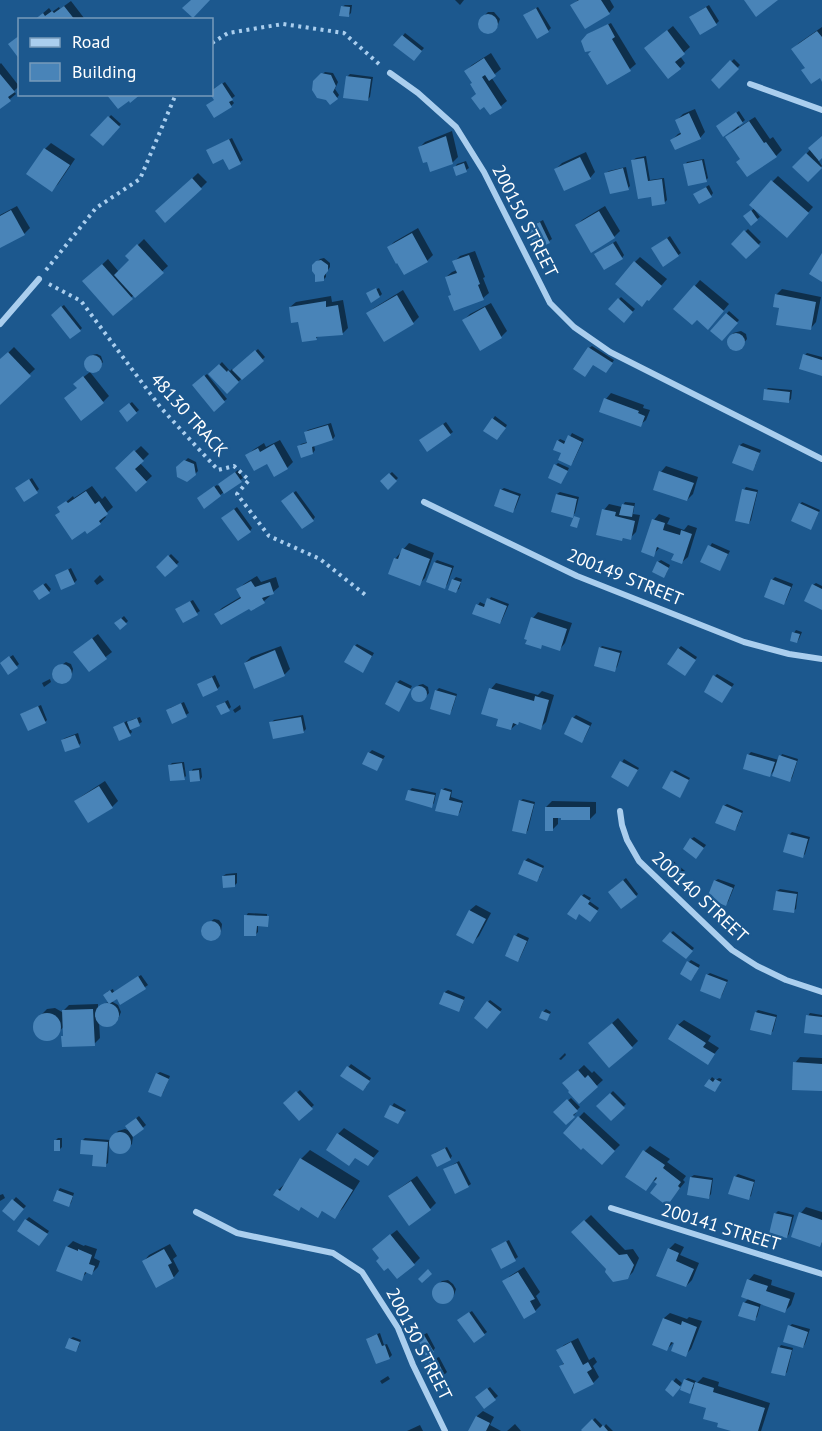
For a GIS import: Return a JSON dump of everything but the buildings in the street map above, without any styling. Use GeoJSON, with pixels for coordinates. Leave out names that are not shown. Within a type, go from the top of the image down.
{"type":"FeatureCollection","features":[{"type":"Feature","properties":{"kind":"street","name":"200150 STREET"},"geometry":{"type":"LineString","coordinates":[[390,73],[418,93],[456,127],[484,172],[550,303],[574,327],[610,352],[822,459]]}},
{"type":"Feature","properties":{"kind":"street"},"geometry":{"type":"LineString","coordinates":[[750,84],[822,110]]}},
{"type":"Feature","properties":{"kind":"street"},"geometry":{"type":"LineString","coordinates":[[0,324],[39,279]]}},
{"type":"Feature","properties":{"kind":"street","name":"200149 STREET"},"geometry":{"type":"LineString","coordinates":[[424,502],[577,576],[744,642],[789,654],[822,659]]}},
{"type":"Feature","properties":{"kind":"street","name":"200140 STREET"},"geometry":{"type":"LineString","coordinates":[[620,811],[627,840],[639,861],[732,950],[757,966],[786,980],[822,992]]}},
{"type":"Feature","properties":{"kind":"street","name":"200141 STREET"},"geometry":{"type":"LineString","coordinates":[[611,1209],[822,1274]]}},
{"type":"Feature","properties":{"kind":"street","name":"200130 STREET"},"geometry":{"type":"LineString","coordinates":[[196,1212],[237,1233],[333,1253],[362,1272],[398,1328],[445,1431]]}},
{"type":"Feature","properties":{"kind":"path"},"geometry":{"type":"LineString","coordinates":[[213,42],[228,33],[283,24],[344,33],[390,73]]}},
{"type":"Feature","properties":{"kind":"path"},"geometry":{"type":"LineString","coordinates":[[39,279],[96,208],[140,179],[175,96]]}},
{"type":"Feature","properties":{"kind":"path","name":"48130 TRACK"},"geometry":{"type":"LineString","coordinates":[[39,279],[81,302],[161,408],[218,470],[234,466],[249,480],[237,494],[269,536],[320,559],[368,597]]}}]}
